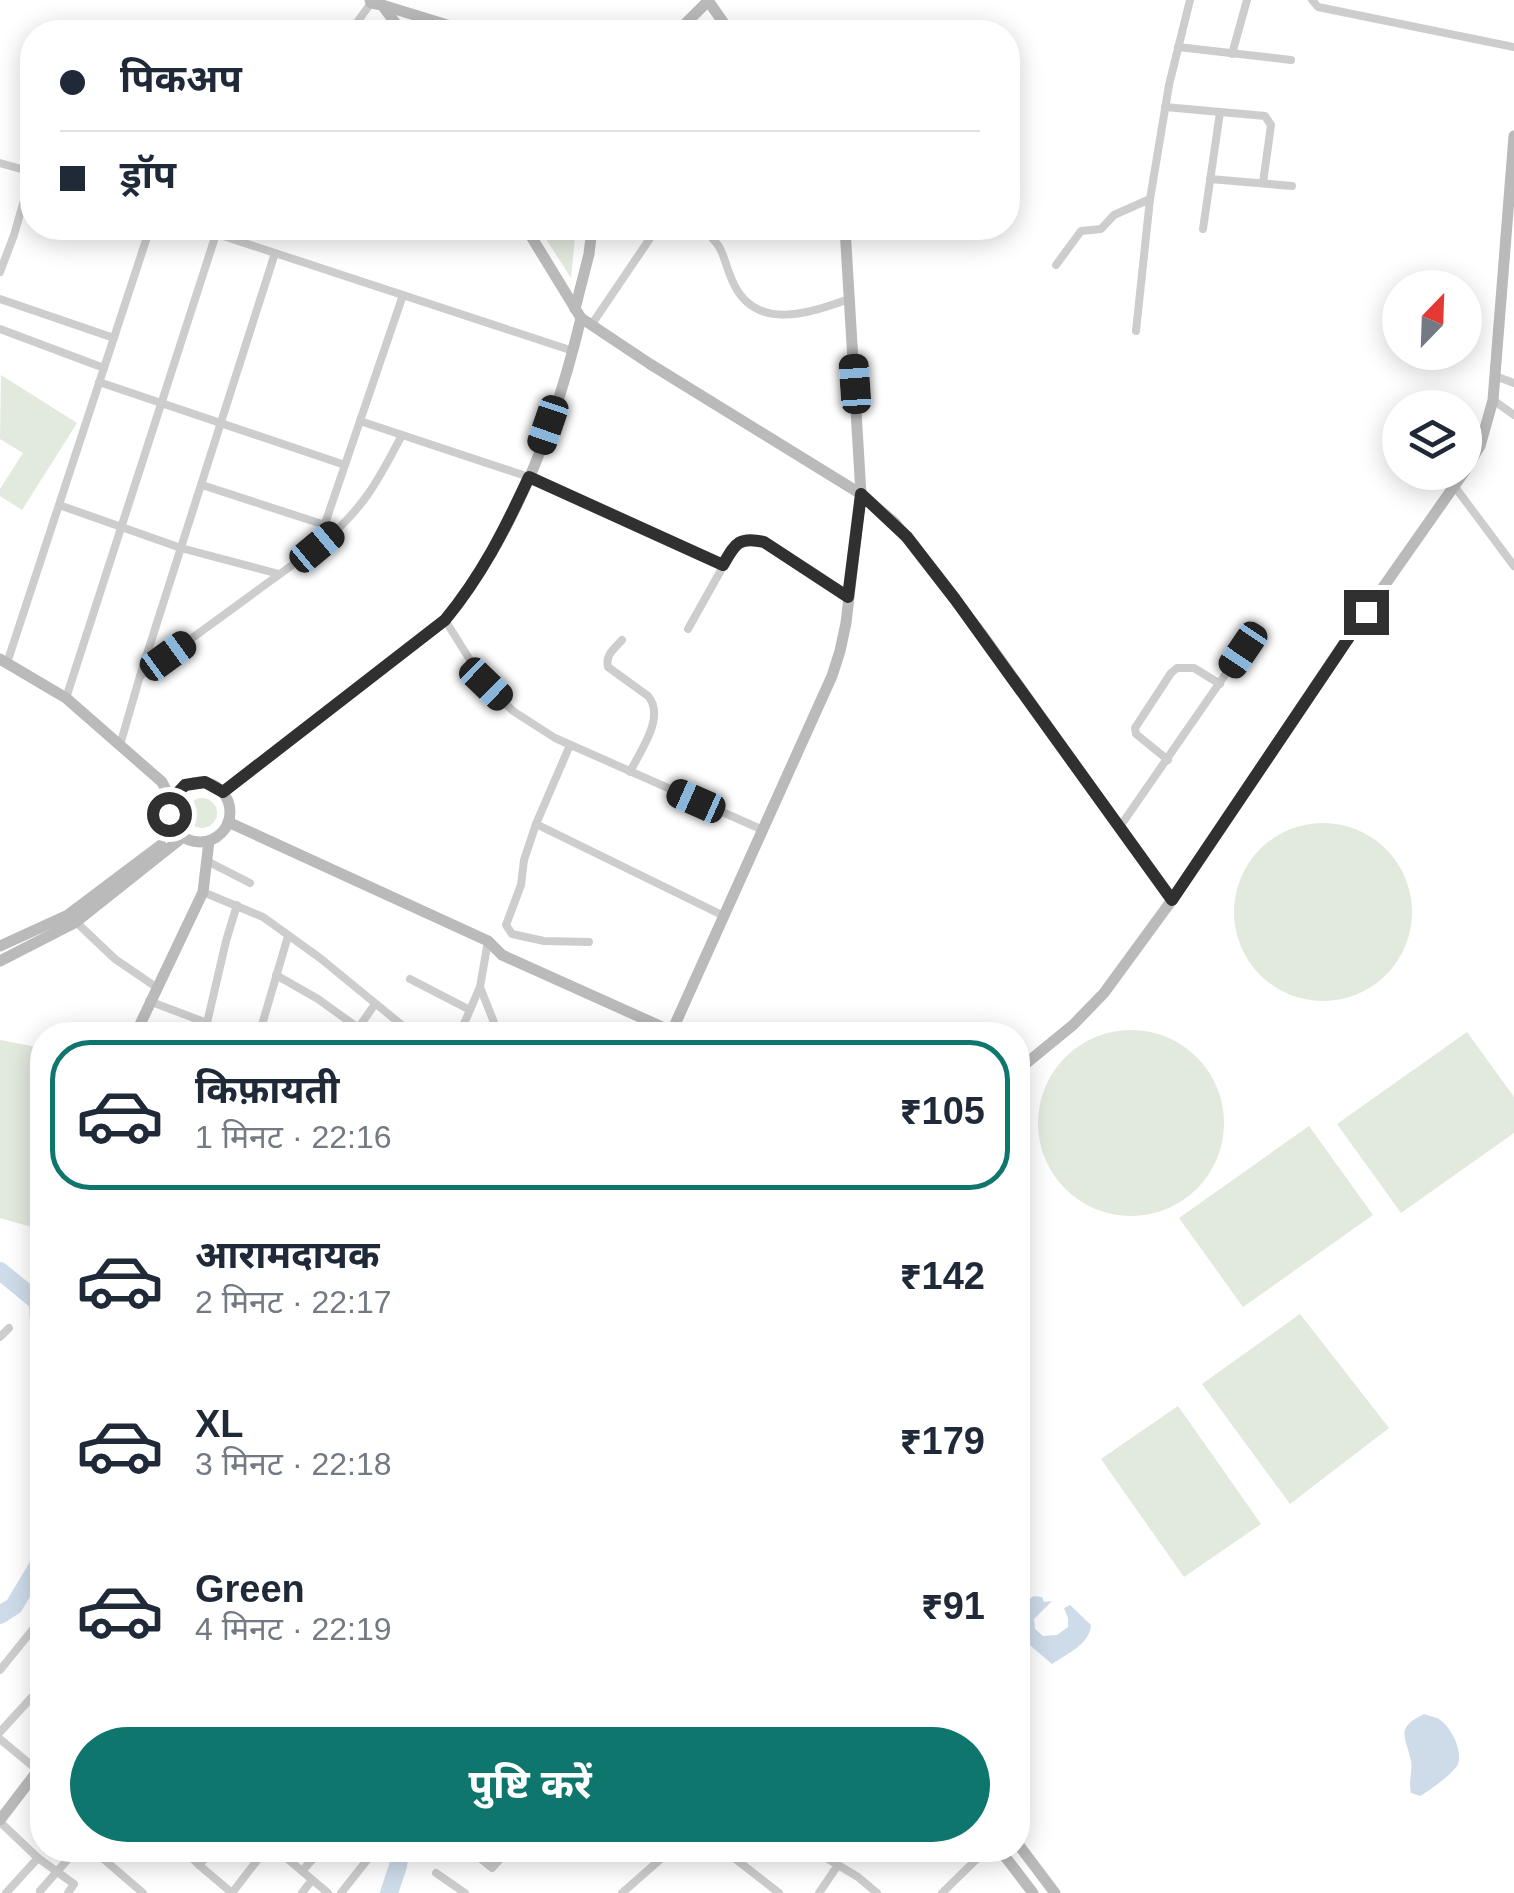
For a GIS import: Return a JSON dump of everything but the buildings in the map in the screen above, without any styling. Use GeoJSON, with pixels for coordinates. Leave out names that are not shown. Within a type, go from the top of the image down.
{"type":"FeatureCollection","features":[{"type":"Feature","properties":{"kind":"street"},"geometry":{"type":"LineString","coordinates":[[1136,332],[1150,199],[1165,107],[1190,0]]}},
{"type":"Feature","properties":{"kind":"street"},"geometry":{"type":"LineString","coordinates":[[1232,54],[1247,0]]}},
{"type":"Feature","properties":{"kind":"street"},"geometry":{"type":"LineString","coordinates":[[1312,0],[1318,6],[1514,47]]}},
{"type":"Feature","properties":{"kind":"street"},"geometry":{"type":"LineString","coordinates":[[689,20],[709,1]]}},
{"type":"Feature","properties":{"kind":"street"},"geometry":{"type":"LineString","coordinates":[[374,3],[430,20]]}},
{"type":"Feature","properties":{"kind":"street"},"geometry":{"type":"LineString","coordinates":[[1178,47],[1291,60]]}},
{"type":"Feature","properties":{"kind":"street"},"geometry":{"type":"LineString","coordinates":[[1165,107],[1262,116],[1269,120],[1263,183]]}},
{"type":"Feature","properties":{"kind":"street"},"geometry":{"type":"LineString","coordinates":[[1203,229],[1220,112]]}},
{"type":"Feature","properties":{"kind":"street"},"geometry":{"type":"LineString","coordinates":[[1482,438],[1496,376],[1514,136]]}},
{"type":"Feature","properties":{"kind":"street"},"geometry":{"type":"LineString","coordinates":[[1210,179],[1292,186]]}},
{"type":"Feature","properties":{"kind":"street"},"geometry":{"type":"LineString","coordinates":[[1056,265],[1082,232],[1102,229],[1114,214],[1150,199]]}},
{"type":"Feature","properties":{"kind":"street"},"geometry":{"type":"LineString","coordinates":[[0,272],[20,214]]}},
{"type":"Feature","properties":{"kind":"street"},"geometry":{"type":"LineString","coordinates":[[146,240],[4,661],[66,698],[162,782],[171,800],[170,821],[180,835],[196,842],[209,841],[220,835],[228,822],[229,805],[223,792],[212,784],[191,782],[171,800]]}},
{"type":"Feature","properties":{"kind":"street"},"geometry":{"type":"LineString","coordinates":[[66,698],[213,240]]}},
{"type":"Feature","properties":{"kind":"street"},"geometry":{"type":"LineString","coordinates":[[242,240],[573,351]]}},
{"type":"Feature","properties":{"kind":"street"},"geometry":{"type":"LineString","coordinates":[[534,240],[583,317],[650,364],[861,494],[907,537],[984,637],[1172,900]]}},
{"type":"Feature","properties":{"kind":"street"},"geometry":{"type":"LineString","coordinates":[[223,792],[445,620],[486,564],[529,477],[573,351],[583,317],[591,240]]}},
{"type":"Feature","properties":{"kind":"street"},"geometry":{"type":"LineString","coordinates":[[583,317],[646,240]]}},
{"type":"Feature","properties":{"kind":"street"},"geometry":{"type":"LineString","coordinates":[[715,240],[722,247],[732,280],[752,305],[779,316],[792,316],[850,300]]}},
{"type":"Feature","properties":{"kind":"street"},"geometry":{"type":"LineString","coordinates":[[673,1022],[763,830],[840,650],[861,494],[846,240]]}},
{"type":"Feature","properties":{"kind":"street"},"geometry":{"type":"LineString","coordinates":[[120,746],[276,253]]}},
{"type":"Feature","properties":{"kind":"street"},"geometry":{"type":"LineString","coordinates":[[317,547],[403,296]]}},
{"type":"Feature","properties":{"kind":"street"},"geometry":{"type":"LineString","coordinates":[[0,298],[114,338]]}},
{"type":"Feature","properties":{"kind":"street"},"geometry":{"type":"LineString","coordinates":[[0,329],[104,368]]}},
{"type":"Feature","properties":{"kind":"street"},"geometry":{"type":"LineString","coordinates":[[1496,376],[1514,384]]}},
{"type":"Feature","properties":{"kind":"street"},"geometry":{"type":"LineString","coordinates":[[99,382],[345,465]]}},
{"type":"Feature","properties":{"kind":"street"},"geometry":{"type":"LineString","coordinates":[[1492,400],[1514,415]]}},
{"type":"Feature","properties":{"kind":"street"},"geometry":{"type":"LineString","coordinates":[[360,421],[529,477],[723,565]]}},
{"type":"Feature","properties":{"kind":"street"},"geometry":{"type":"LineString","coordinates":[[140,676],[344,525],[376,486],[402,435]]}},
{"type":"Feature","properties":{"kind":"street"},"geometry":{"type":"LineString","coordinates":[[202,485],[325,526]]}},
{"type":"Feature","properties":{"kind":"street"},"geometry":{"type":"LineString","coordinates":[[1030,1060],[1104,994],[1453,490]]}},
{"type":"Feature","properties":{"kind":"street"},"geometry":{"type":"LineString","coordinates":[[1457,490],[1514,566]]}},
{"type":"Feature","properties":{"kind":"street"},"geometry":{"type":"LineString","coordinates":[[59,505],[181,548],[280,575]]}},
{"type":"Feature","properties":{"kind":"street"},"geometry":{"type":"LineString","coordinates":[[688,628],[740,541],[764,542],[848,597]]}},
{"type":"Feature","properties":{"kind":"street"},"geometry":{"type":"LineString","coordinates":[[445,620],[486,684],[513,712],[570,745],[763,830]]}},
{"type":"Feature","properties":{"kind":"street"},"geometry":{"type":"LineString","coordinates":[[622,640],[609,654],[608,667],[648,696],[654,709],[649,734],[630,772]]}},
{"type":"Feature","properties":{"kind":"street"},"geometry":{"type":"LineString","coordinates":[[1120,828],[1243,650]]}},
{"type":"Feature","properties":{"kind":"street"},"geometry":{"type":"LineString","coordinates":[[1168,760],[1136,734],[1135,728],[1171,673],[1177,668],[1194,668],[1220,684]]}},
{"type":"Feature","properties":{"kind":"street"},"geometry":{"type":"LineString","coordinates":[[570,745],[536,824],[521,884],[506,918],[512,934],[544,941],[589,942]]}},
{"type":"Feature","properties":{"kind":"street"},"geometry":{"type":"LineString","coordinates":[[228,822],[488,942],[502,955],[646,1022]]}},
{"type":"Feature","properties":{"kind":"street"},"geometry":{"type":"LineString","coordinates":[[536,824],[724,916]]}},
{"type":"Feature","properties":{"kind":"street"},"geometry":{"type":"LineString","coordinates":[[0,961],[76,922],[180,835]]}},
{"type":"Feature","properties":{"kind":"street"},"geometry":{"type":"LineString","coordinates":[[0,946],[68,915],[180,835]]}},
{"type":"Feature","properties":{"kind":"street"},"geometry":{"type":"LineString","coordinates":[[140,1022],[203,892],[209,841]]}},
{"type":"Feature","properties":{"kind":"street"},"geometry":{"type":"LineString","coordinates":[[207,860],[250,883]]}},
{"type":"Feature","properties":{"kind":"street"},"geometry":{"type":"LineString","coordinates":[[203,892],[264,917],[398,1022]]}},
{"type":"Feature","properties":{"kind":"street"},"geometry":{"type":"LineString","coordinates":[[208,1022],[238,905]]}},
{"type":"Feature","properties":{"kind":"street"},"geometry":{"type":"LineString","coordinates":[[76,922],[114,959],[156,987]]}},
{"type":"Feature","properties":{"kind":"street"},"geometry":{"type":"LineString","coordinates":[[263,1022],[288,936]]}},
{"type":"Feature","properties":{"kind":"street"},"geometry":{"type":"LineString","coordinates":[[465,1022],[480,987],[488,942]]}},
{"type":"Feature","properties":{"kind":"street"},"geometry":{"type":"LineString","coordinates":[[276,974],[351,1022]]}},
{"type":"Feature","properties":{"kind":"street"},"geometry":{"type":"LineString","coordinates":[[410,979],[470,1010]]}},
{"type":"Feature","properties":{"kind":"street"},"geometry":{"type":"LineString","coordinates":[[480,987],[494,1022]]}},
{"type":"Feature","properties":{"kind":"street"},"geometry":{"type":"LineString","coordinates":[[149,1001],[205,1022]]}},
{"type":"Feature","properties":{"kind":"street"},"geometry":{"type":"LineString","coordinates":[[362,1022],[375,1004]]}},
{"type":"Feature","properties":{"kind":"street"},"geometry":{"type":"LineString","coordinates":[[0,1337],[9,1328]]}},
{"type":"Feature","properties":{"kind":"street"},"geometry":{"type":"LineString","coordinates":[[0,1670],[30,1633]]}},
{"type":"Feature","properties":{"kind":"street"},"geometry":{"type":"LineString","coordinates":[[30,1700],[0,1736],[30,1761]]}},
{"type":"Feature","properties":{"kind":"street"},"geometry":{"type":"LineString","coordinates":[[30,1784],[0,1821],[30,1850]]}},
{"type":"Feature","properties":{"kind":"street"},"geometry":{"type":"LineString","coordinates":[[1030,1860],[1055,1893]]}},
{"type":"Feature","properties":{"kind":"street"},"geometry":{"type":"LineString","coordinates":[[6,1893],[34,1862]]}},
{"type":"Feature","properties":{"kind":"street"},"geometry":{"type":"LineString","coordinates":[[43,1862],[74,1884],[68,1893]]}},
{"type":"Feature","properties":{"kind":"street"},"geometry":{"type":"LineString","coordinates":[[40,1891],[66,1862]]}},
{"type":"Feature","properties":{"kind":"street"},"geometry":{"type":"LineString","coordinates":[[107,1862],[143,1893]]}},
{"type":"Feature","properties":{"kind":"street"},"geometry":{"type":"LineString","coordinates":[[196,1862],[232,1893],[256,1862]]}},
{"type":"Feature","properties":{"kind":"street"},"geometry":{"type":"LineString","coordinates":[[291,1862],[328,1893]]}},
{"type":"Feature","properties":{"kind":"street"},"geometry":{"type":"LineString","coordinates":[[302,1871],[310,1862]]}},
{"type":"Feature","properties":{"kind":"street"},"geometry":{"type":"LineString","coordinates":[[341,1893],[366,1862]]}},
{"type":"Feature","properties":{"kind":"street"},"geometry":{"type":"LineString","coordinates":[[622,1893],[657,1862]]}},
{"type":"Feature","properties":{"kind":"street"},"geometry":{"type":"LineString","coordinates":[[739,1862],[779,1893]]}},
{"type":"Feature","properties":{"kind":"street"},"geometry":{"type":"LineString","coordinates":[[833,1862],[876,1893]]}},
{"type":"Feature","properties":{"kind":"street"},"geometry":{"type":"LineString","coordinates":[[947,1891],[975,1862]]}},
{"type":"Feature","properties":{"kind":"street"},"geometry":{"type":"LineString","coordinates":[[1009,1862],[1033,1893]]}},
{"type":"Feature","properties":{"kind":"street"},"geometry":{"type":"LineString","coordinates":[[819,1893],[838,1865]]}},
{"type":"Feature","properties":{"kind":"street"},"geometry":{"type":"LineString","coordinates":[[436,1873],[465,1893]]}},
{"type":"Feature","properties":{"kind":"street"},"geometry":{"type":"LineString","coordinates":[[302,1893],[312,1880]]}},
{"type":"Feature","properties":{"kind":"shaded area"},"geometry":{"type":"Polygon","coordinates":[[[547,240],[575,240],[571,278],[547,240]]]}},
{"type":"Feature","properties":{"kind":"shaded area"},"geometry":{"type":"Polygon","coordinates":[[[1,375],[77,423],[22,510],[0,496],[0,489],[23,453],[0,439],[1,375]]]}},
{"type":"Feature","properties":{"kind":"shaded area"},"geometry":{"type":"Polygon","coordinates":[[[202,798],[213,802],[217,813],[213,824],[202,828],[191,824],[187,813],[191,802],[202,798]]]}},
{"type":"Feature","properties":{"kind":"shaded area"},"geometry":{"type":"Polygon","coordinates":[[[1323,823],[1357,829],[1386,849],[1406,878],[1412,912],[1406,946],[1386,975],[1357,995],[1323,1001],[1289,995],[1260,975],[1240,946],[1234,912],[1240,878],[1260,849],[1289,829],[1323,823]]]}},
{"type":"Feature","properties":{"kind":"shaded area"},"geometry":{"type":"Polygon","coordinates":[[[1131,1030],[1167,1037],[1197,1057],[1217,1087],[1224,1123],[1217,1159],[1197,1189],[1167,1209],[1131,1216],[1095,1209],[1065,1189],[1045,1159],[1038,1123],[1045,1087],[1065,1057],[1095,1037],[1131,1030]]]}},
{"type":"Feature","properties":{"kind":"shaded area"},"geometry":{"type":"Polygon","coordinates":[[[1467,1032],[1514,1097],[1514,1133],[1401,1213],[1337,1124],[1467,1032]]]}},
{"type":"Feature","properties":{"kind":"shaded area"},"geometry":{"type":"Polygon","coordinates":[[[0,1040],[30,1046],[30,1227],[0,1218],[0,1040]]]}},
{"type":"Feature","properties":{"kind":"shaded area"},"geometry":{"type":"Polygon","coordinates":[[[1309,1126],[1373,1215],[1243,1307],[1179,1218],[1309,1126]]]}},
{"type":"Feature","properties":{"kind":"shaded area"},"geometry":{"type":"Polygon","coordinates":[[[1300,1314],[1389,1428],[1290,1504],[1202,1384],[1300,1314]]]}},
{"type":"Feature","properties":{"kind":"shaded area"},"geometry":{"type":"Polygon","coordinates":[[[1178,1406],[1261,1524],[1184,1577],[1101,1459],[1178,1406]]]}},
{"type":"Feature","properties":{"kind":"water"},"geometry":{"type":"Polygon","coordinates":[[[1034,1596],[1042,1597],[1044,1602],[1052,1601],[1034,1619],[1035,1629],[1043,1636],[1057,1635],[1068,1627],[1064,1608],[1070,1605],[1091,1625],[1087,1638],[1077,1648],[1052,1664],[1030,1645],[1030,1598],[1034,1596]]]}},
{"type":"Feature","properties":{"kind":"water"},"geometry":{"type":"Polygon","coordinates":[[[1424,1714],[1448,1727],[1459,1758],[1452,1772],[1420,1796],[1411,1793],[1411,1765],[1404,1734],[1409,1724],[1424,1714]]]}},
{"type":"Feature","properties":{"kind":"waterway"},"geometry":{"type":"LineString","coordinates":[[0,1271],[30,1295]]}},
{"type":"Feature","properties":{"kind":"waterway"},"geometry":{"type":"LineString","coordinates":[[0,1615],[14,1606],[30,1579]]}},
{"type":"Feature","properties":{"kind":"waterway"},"geometry":{"type":"LineString","coordinates":[[389,1893],[398,1862]]}},
{"type":"Feature","properties":{"kind":"route"},"geometry":{"type":"LineString","coordinates":[[169,814],[174,794],[185,785],[205,782],[223,792],[445,620],[486,564],[529,477],[723,565],[740,541],[764,542],[848,597],[861,494],[895,523],[955,599],[1172,900],[1366,612]]}}]}
